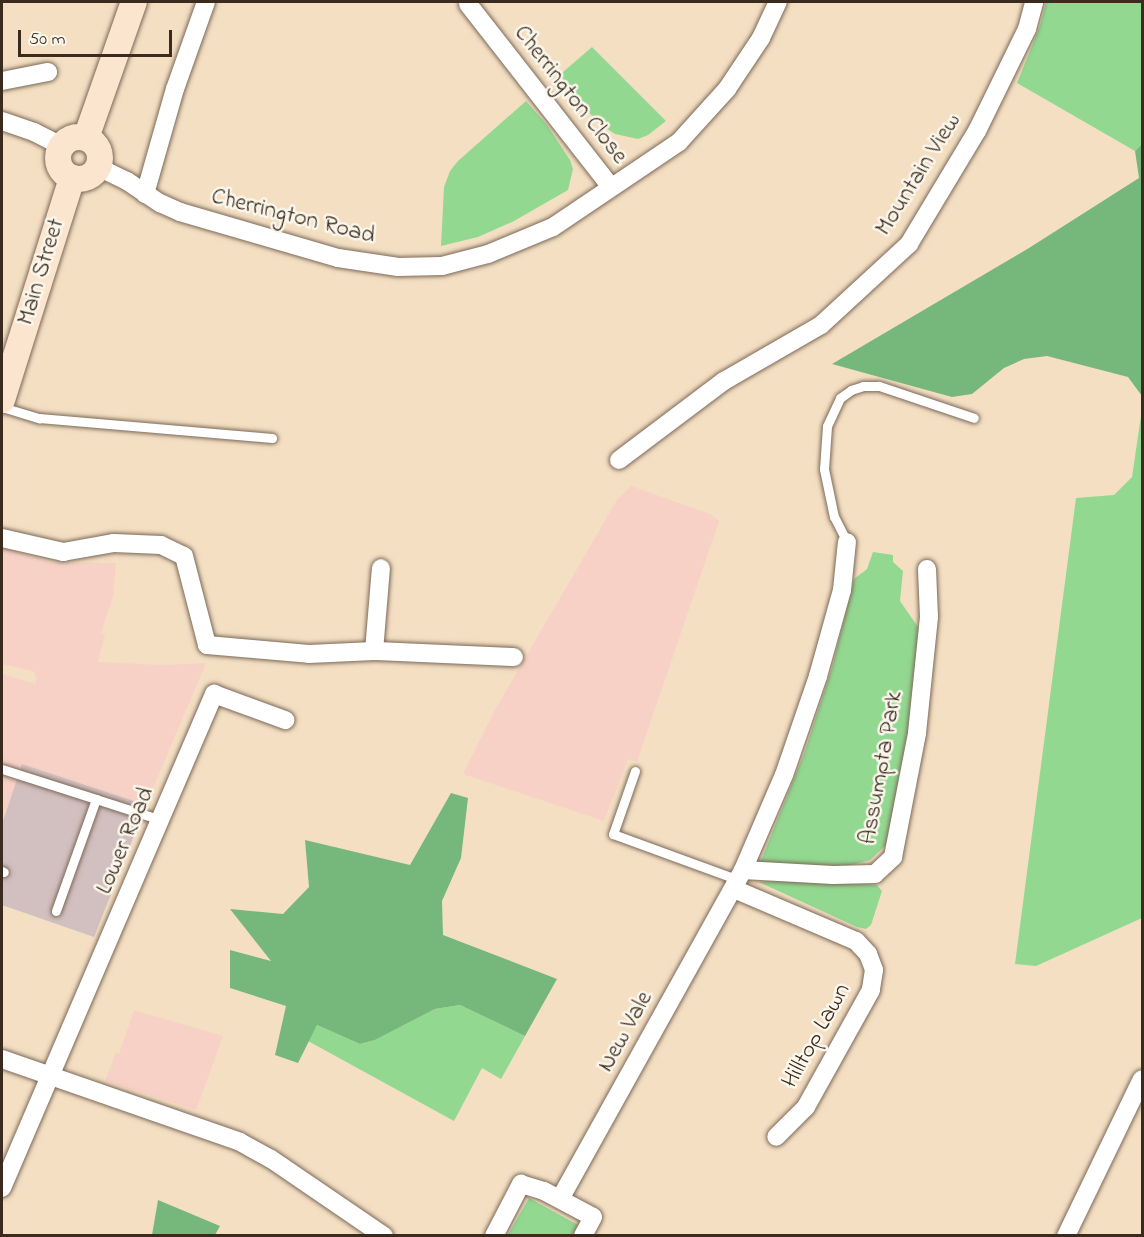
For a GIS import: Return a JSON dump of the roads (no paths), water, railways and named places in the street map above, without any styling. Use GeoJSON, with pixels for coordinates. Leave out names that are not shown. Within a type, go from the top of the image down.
{"type":"FeatureCollection","features":[{"type":"Feature","properties":{"kind":"main road"},"geometry":{"type":"LineString","coordinates":[[86,138],[134,2]]}},
{"type":"Feature","properties":{"kind":"main road"},"geometry":{"type":"LineString","coordinates":[[86,138],[98,149],[98,167],[86,178],[72,178],[65,174],[58,164],[57,154],[61,146],[69,139],[86,138]]}},
{"type":"Feature","properties":{"kind":"main road","name":"Main Street"},"geometry":{"type":"LineString","coordinates":[[2,400],[72,178]]}},
{"type":"Feature","properties":{"kind":"street"},"geometry":{"type":"LineString","coordinates":[[145,194],[176,88],[207,2]]}},
{"type":"Feature","properties":{"kind":"street","name":"Cherrington Road"},"geometry":{"type":"LineString","coordinates":[[98,167],[180,212],[338,258],[398,267],[442,267],[488,254],[553,227],[679,142],[727,89],[761,38],[778,2]]}},
{"type":"Feature","properties":{"kind":"street","name":"Mountain View"},"geometry":{"type":"LineString","coordinates":[[619,460],[724,381],[822,325],[909,244],[977,131],[1027,29],[1034,2]]}},
{"type":"Feature","properties":{"kind":"street","name":"Cherrington Close"},"geometry":{"type":"LineString","coordinates":[[468,4],[611,187]]}},
{"type":"Feature","properties":{"kind":"street"},"geometry":{"type":"LineString","coordinates":[[2,81],[48,72]]}},
{"type":"Feature","properties":{"kind":"street"},"geometry":{"type":"LineString","coordinates":[[2,122],[34,132],[61,146]]}},
{"type":"Feature","properties":{"kind":"street"},"geometry":{"type":"LineString","coordinates":[[2,538],[63,552],[114,543],[162,545],[184,556],[207,645],[309,654],[374,651],[514,657]]}},
{"type":"Feature","properties":{"kind":"street"},"geometry":{"type":"LineString","coordinates":[[739,880],[784,775],[818,676],[842,590],[847,543]]}},
{"type":"Feature","properties":{"kind":"street"},"geometry":{"type":"LineString","coordinates":[[374,651],[381,568]]}},
{"type":"Feature","properties":{"kind":"street","name":"Assumpta Park"},"geometry":{"type":"LineString","coordinates":[[739,880],[874,874],[893,857],[917,733],[929,616],[927,569]]}},
{"type":"Feature","properties":{"kind":"street","name":"Lower Road"},"geometry":{"type":"LineString","coordinates":[[2,1188],[214,694],[285,720]]}},
{"type":"Feature","properties":{"kind":"street","name":"Hilltop Lawn"},"geometry":{"type":"LineString","coordinates":[[739,880],[856,941],[868,954],[874,970],[871,990],[806,1107],[776,1137]]}},
{"type":"Feature","properties":{"kind":"street","name":"New Vale"},"geometry":{"type":"LineString","coordinates":[[560,1198],[739,880]]}},
{"type":"Feature","properties":{"kind":"street"},"geometry":{"type":"LineString","coordinates":[[2,1059],[240,1142],[271,1159],[384,1236]]}},
{"type":"Feature","properties":{"kind":"street"},"geometry":{"type":"LineString","coordinates":[[1066,1236],[1143,1079]]}},
{"type":"Feature","properties":{"kind":"street"},"geometry":{"type":"LineString","coordinates":[[494,1236],[521,1184],[560,1198],[593,1217],[583,1236]]}},
{"type":"Feature","properties":{"kind":"lane"},"geometry":{"type":"LineString","coordinates":[[847,543],[834,517],[824,469],[827,426],[840,398],[857,388],[879,386],[974,418]]}},
{"type":"Feature","properties":{"kind":"lane"},"geometry":{"type":"LineString","coordinates":[[2,407],[39,418],[272,438]]}},
{"type":"Feature","properties":{"kind":"lane"},"geometry":{"type":"LineString","coordinates":[[2,769],[161,820]]}},
{"type":"Feature","properties":{"kind":"lane"},"geometry":{"type":"LineString","coordinates":[[635,771],[612,834],[739,880]]}},
{"type":"Feature","properties":{"kind":"lane"},"geometry":{"type":"LineString","coordinates":[[56,911],[96,799]]}}]}
